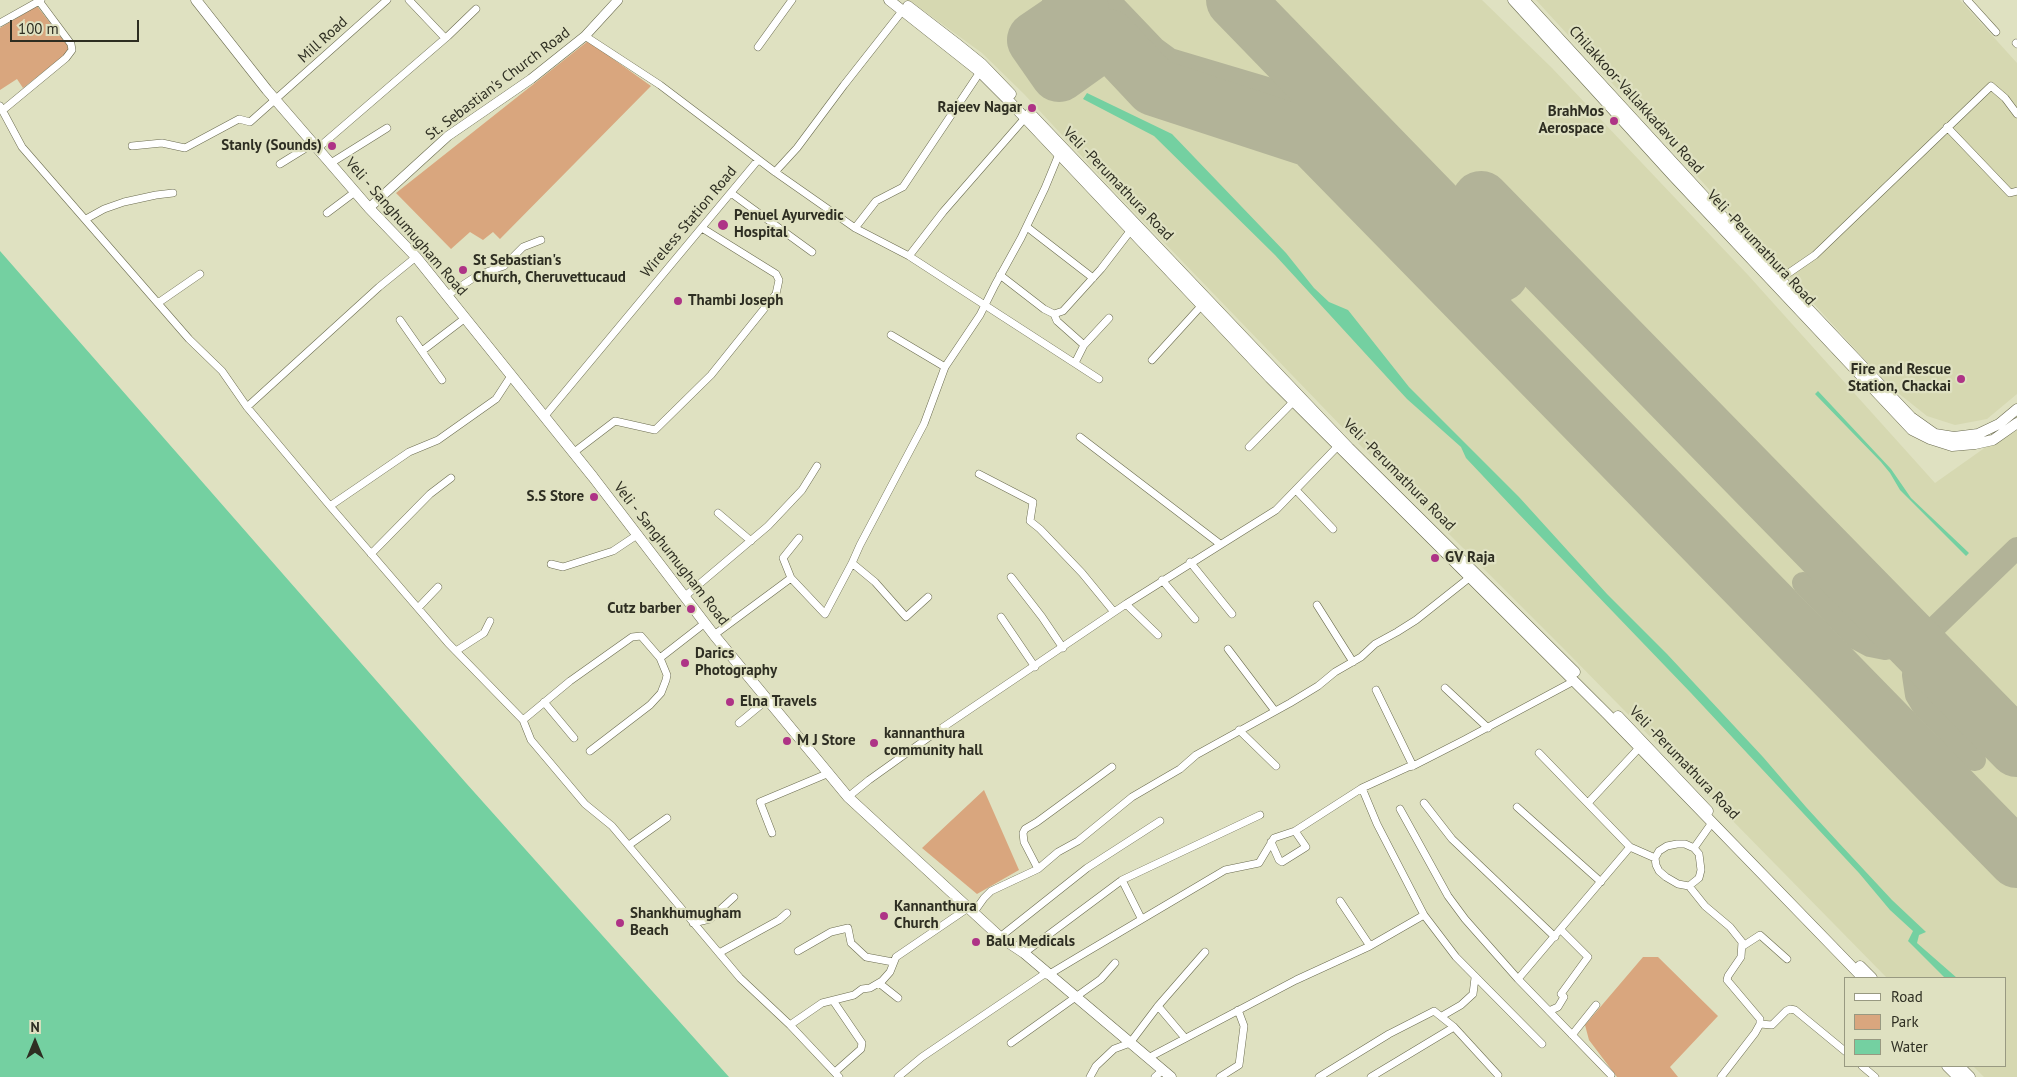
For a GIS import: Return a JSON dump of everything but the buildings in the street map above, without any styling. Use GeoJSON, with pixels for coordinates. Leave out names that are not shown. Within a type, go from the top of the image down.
{"type":"FeatureCollection","features":[{"type":"Feature","properties":{"kind":"main road","name":"Veli - Sanghumugham Road"},"geometry":{"type":"LineString","coordinates":[[196,0],[267,90],[277,99],[369,208],[416,257],[573,453],[714,635],[848,797],[898,841],[1000,937],[1024,954],[1130,1042],[1163,1075]]}},
{"type":"Feature","properties":{"kind":"main road"},"geometry":{"type":"LineString","coordinates":[[889,0],[980,72],[1294,401],[1574,681],[1711,824],[1862,977]]}},
{"type":"Feature","properties":{"kind":"main road","name":"Veli -Perumathura Road"},"geometry":{"type":"LineString","coordinates":[[899,0],[956,42],[982,64],[1017,99],[1349,448],[1655,754],[1871,977]]}},
{"type":"Feature","properties":{"kind":"main road","name":"Veli -Perumathura Road"},"geometry":{"type":"LineString","coordinates":[[1513,0],[1680,183],[1912,430],[1930,440],[1952,446],[1993,440],[2017,423]]}},
{"type":"Feature","properties":{"kind":"main road","name":"Chilakkoor-Vallakkadavu Road"},"geometry":{"type":"LineString","coordinates":[[1524,0],[1780,279],[1911,418],[1935,434],[1954,437],[1978,434],[1999,424],[2017,409]]}},
{"type":"Feature","properties":{"kind":"main road"},"geometry":{"type":"LineString","coordinates":[[1948,1067],[1958,1077]]}},
{"type":"Feature","properties":{"kind":"main road"},"geometry":{"type":"LineString","coordinates":[[1960,1067],[1970,1077]]}},
{"type":"Feature","properties":{"kind":"street","name":"Mill Road"},"geometry":{"type":"LineString","coordinates":[[132,146],[162,142],[185,148],[240,119],[250,122],[387,0]]}},
{"type":"Feature","properties":{"kind":"street"},"geometry":{"type":"LineString","coordinates":[[409,0],[445,38]]}},
{"type":"Feature","properties":{"kind":"street","name":"St. Sebastian's Church Road"},"geometry":{"type":"LineString","coordinates":[[369,208],[448,136],[531,79],[585,36],[618,0]]}},
{"type":"Feature","properties":{"kind":"street"},"geometry":{"type":"LineString","coordinates":[[758,47],[792,0]]}},
{"type":"Feature","properties":{"kind":"street"},"geometry":{"type":"LineString","coordinates":[[1967,0],[1996,32]]}},
{"type":"Feature","properties":{"kind":"street"},"geometry":{"type":"LineString","coordinates":[[0,23],[40,1],[70,44],[72,50],[66,58],[1,108],[22,148],[189,339],[222,371],[247,407],[418,608],[456,651],[523,720],[531,740],[585,804],[612,826],[629,845],[740,978],[790,1025],[837,1074],[861,1049],[862,1043],[834,1002]]}},
{"type":"Feature","properties":{"kind":"street"},"geometry":{"type":"LineString","coordinates":[[280,164],[316,145],[445,38],[476,9]]}},
{"type":"Feature","properties":{"kind":"street"},"geometry":{"type":"LineString","coordinates":[[775,172],[797,148],[903,10]]}},
{"type":"Feature","properties":{"kind":"street"},"geometry":{"type":"LineString","coordinates":[[585,36],[660,85],[758,160],[855,228],[909,256],[1099,379]]}},
{"type":"Feature","properties":{"kind":"street"},"geometry":{"type":"LineString","coordinates":[[855,228],[876,201],[904,187],[980,72]]}},
{"type":"Feature","properties":{"kind":"street"},"geometry":{"type":"LineString","coordinates":[[1780,279],[1815,254],[1991,86],[2005,98],[2017,114]]}},
{"type":"Feature","properties":{"kind":"street"},"geometry":{"type":"LineString","coordinates":[[909,256],[944,212],[1025,118]]}},
{"type":"Feature","properties":{"kind":"street"},"geometry":{"type":"LineString","coordinates":[[1947,127],[2010,193],[2017,191]]}},
{"type":"Feature","properties":{"kind":"street"},"geometry":{"type":"LineString","coordinates":[[331,163],[386,128]]}},
{"type":"Feature","properties":{"kind":"street"},"geometry":{"type":"LineString","coordinates":[[799,538],[783,558],[791,578],[825,614],[924,424],[945,367],[962,344],[1027,227],[1059,154]]}},
{"type":"Feature","properties":{"kind":"street","name":"Wireless Station Road"},"geometry":{"type":"LineString","coordinates":[[544,417],[758,160]]}},
{"type":"Feature","properties":{"kind":"street"},"geometry":{"type":"LineString","coordinates":[[327,212],[355,192]]}},
{"type":"Feature","properties":{"kind":"street"},"geometry":{"type":"LineString","coordinates":[[731,193],[812,252]]}},
{"type":"Feature","properties":{"kind":"street"},"geometry":{"type":"LineString","coordinates":[[86,219],[104,209],[124,202],[156,195],[173,194]]}},
{"type":"Feature","properties":{"kind":"street"},"geometry":{"type":"LineString","coordinates":[[1027,227],[1093,278]]}},
{"type":"Feature","properties":{"kind":"street"},"geometry":{"type":"LineString","coordinates":[[573,453],[615,422],[655,430],[711,375],[776,294],[779,280],[776,274],[702,228]]}},
{"type":"Feature","properties":{"kind":"street"},"geometry":{"type":"LineString","coordinates":[[1054,314],[1063,311],[1093,278],[1131,230]]}},
{"type":"Feature","properties":{"kind":"street"},"geometry":{"type":"LineString","coordinates":[[446,296],[478,275],[504,266],[523,247],[541,240]]}},
{"type":"Feature","properties":{"kind":"street"},"geometry":{"type":"LineString","coordinates":[[247,407],[379,287],[416,257]]}},
{"type":"Feature","properties":{"kind":"street"},"geometry":{"type":"LineString","coordinates":[[158,303],[200,274]]}},
{"type":"Feature","properties":{"kind":"street"},"geometry":{"type":"LineString","coordinates":[[1000,275],[1044,309],[1054,314],[1057,322],[1084,345]]}},
{"type":"Feature","properties":{"kind":"street"},"geometry":{"type":"LineString","coordinates":[[1152,360],[1202,305]]}},
{"type":"Feature","properties":{"kind":"street"},"geometry":{"type":"LineString","coordinates":[[1075,363],[1084,345],[1109,318]]}},
{"type":"Feature","properties":{"kind":"street"},"geometry":{"type":"LineString","coordinates":[[422,351],[464,319]]}},
{"type":"Feature","properties":{"kind":"street"},"geometry":{"type":"LineString","coordinates":[[400,320],[442,380]]}},
{"type":"Feature","properties":{"kind":"street"},"geometry":{"type":"LineString","coordinates":[[892,335],[945,367]]}},
{"type":"Feature","properties":{"kind":"street"},"geometry":{"type":"LineString","coordinates":[[330,506],[409,452],[438,440],[496,399],[511,376]]}},
{"type":"Feature","properties":{"kind":"street"},"geometry":{"type":"LineString","coordinates":[[1249,447],[1294,401]]}},
{"type":"Feature","properties":{"kind":"street"},"geometry":{"type":"LineString","coordinates":[[1080,438],[1220,544]]}},
{"type":"Feature","properties":{"kind":"street"},"geometry":{"type":"LineString","coordinates":[[848,797],[931,735],[1035,667],[1114,612],[1190,562],[1276,510],[1338,446]]}},
{"type":"Feature","properties":{"kind":"street"},"geometry":{"type":"LineString","coordinates":[[684,597],[751,541],[802,490],[817,466]]}},
{"type":"Feature","properties":{"kind":"street"},"geometry":{"type":"LineString","coordinates":[[979,474],[1033,502],[1030,521],[1040,528],[1082,573],[1114,612]]}},
{"type":"Feature","properties":{"kind":"street"},"geometry":{"type":"LineString","coordinates":[[371,554],[430,494],[451,478]]}},
{"type":"Feature","properties":{"kind":"street"},"geometry":{"type":"LineString","coordinates":[[1296,490],[1333,529]]}},
{"type":"Feature","properties":{"kind":"street"},"geometry":{"type":"LineString","coordinates":[[718,513],[751,541]]}},
{"type":"Feature","properties":{"kind":"street"},"geometry":{"type":"LineString","coordinates":[[551,564],[563,567],[614,550],[637,535]]}},
{"type":"Feature","properties":{"kind":"street"},"geometry":{"type":"LineString","coordinates":[[1190,562],[1232,614]]}},
{"type":"Feature","properties":{"kind":"street"},"geometry":{"type":"LineString","coordinates":[[852,564],[875,582],[906,617],[928,597]]}},
{"type":"Feature","properties":{"kind":"street"},"geometry":{"type":"LineString","coordinates":[[1011,577],[1063,648]]}},
{"type":"Feature","properties":{"kind":"street"},"geometry":{"type":"LineString","coordinates":[[714,635],[791,578]]}},
{"type":"Feature","properties":{"kind":"street"},"geometry":{"type":"LineString","coordinates":[[790,1025],[822,1003],[834,1002],[854,995],[862,989],[879,983],[887,977],[893,962],[901,954],[971,910],[991,891],[1038,869],[1058,852],[1078,841],[1132,797],[1165,779],[1196,755],[1318,686],[1335,672],[1361,657],[1375,644],[1416,620],[1470,578]]}},
{"type":"Feature","properties":{"kind":"street"},"geometry":{"type":"LineString","coordinates":[[1162,580],[1195,619]]}},
{"type":"Feature","properties":{"kind":"street"},"geometry":{"type":"LineString","coordinates":[[418,608],[438,587]]}},
{"type":"Feature","properties":{"kind":"street"},"geometry":{"type":"LineString","coordinates":[[1126,604],[1158,636]]}},
{"type":"Feature","properties":{"kind":"street"},"geometry":{"type":"LineString","coordinates":[[1317,606],[1353,662]]}},
{"type":"Feature","properties":{"kind":"street"},"geometry":{"type":"LineString","coordinates":[[1001,617],[1035,667]]}},
{"type":"Feature","properties":{"kind":"street"},"geometry":{"type":"LineString","coordinates":[[456,651],[484,633],[490,621]]}},
{"type":"Feature","properties":{"kind":"street"},"geometry":{"type":"LineString","coordinates":[[660,658],[705,623]]}},
{"type":"Feature","properties":{"kind":"street"},"geometry":{"type":"LineString","coordinates":[[523,720],[544,702],[632,637],[641,636],[660,658],[667,674],[661,693],[650,705],[590,750]]}},
{"type":"Feature","properties":{"kind":"street"},"geometry":{"type":"LineString","coordinates":[[1228,649],[1275,711]]}},
{"type":"Feature","properties":{"kind":"street"},"geometry":{"type":"LineString","coordinates":[[898,1077],[922,1057],[1043,976],[1048,975],[1141,918],[1225,870],[1260,863],[1274,838],[1295,831],[1362,788],[1413,766],[1574,681]]}},
{"type":"Feature","properties":{"kind":"street"},"geometry":{"type":"LineString","coordinates":[[1445,688],[1488,728]]}},
{"type":"Feature","properties":{"kind":"street"},"geometry":{"type":"LineString","coordinates":[[1376,690],[1413,766]]}},
{"type":"Feature","properties":{"kind":"street"},"geometry":{"type":"LineString","coordinates":[[739,723],[768,699]]}},
{"type":"Feature","properties":{"kind":"street"},"geometry":{"type":"LineString","coordinates":[[544,702],[574,738]]}},
{"type":"Feature","properties":{"kind":"street"},"geometry":{"type":"LineString","coordinates":[[1239,730],[1276,766]]}},
{"type":"Feature","properties":{"kind":"street"},"geometry":{"type":"LineString","coordinates":[[1588,804],[1639,748]]}},
{"type":"Feature","properties":{"kind":"street"},"geometry":{"type":"LineString","coordinates":[[1539,753],[1630,847],[1655,858]]}},
{"type":"Feature","properties":{"kind":"street"},"geometry":{"type":"LineString","coordinates":[[1038,869],[1024,842],[1023,833],[1025,829],[1038,822],[1112,767]]}},
{"type":"Feature","properties":{"kind":"street"},"geometry":{"type":"LineString","coordinates":[[772,833],[760,802],[829,773]]}},
{"type":"Feature","properties":{"kind":"street"},"geometry":{"type":"LineString","coordinates":[[1362,788],[1381,832],[1424,915],[1456,957],[1475,978],[1542,1044]]}},
{"type":"Feature","properties":{"kind":"street"},"geometry":{"type":"LineString","coordinates":[[1424,803],[1452,839],[1555,937]]}},
{"type":"Feature","properties":{"kind":"street"},"geometry":{"type":"LineString","coordinates":[[1517,807],[1601,882]]}},
{"type":"Feature","properties":{"kind":"street"},"geometry":{"type":"LineString","coordinates":[[1400,809],[1448,896],[1465,919],[1518,980],[1611,1075]]}},
{"type":"Feature","properties":{"kind":"street"},"geometry":{"type":"LineString","coordinates":[[1024,954],[1122,880],[1260,815]]}},
{"type":"Feature","properties":{"kind":"street"},"geometry":{"type":"LineString","coordinates":[[629,845],[667,818]]}},
{"type":"Feature","properties":{"kind":"street"},"geometry":{"type":"LineString","coordinates":[[1000,937],[1087,868],[1160,821]]}},
{"type":"Feature","properties":{"kind":"street"},"geometry":{"type":"LineString","coordinates":[[1694,848],[1711,824]]}},
{"type":"Feature","properties":{"kind":"street"},"geometry":{"type":"LineString","coordinates":[[1271,842],[1279,860],[1282,862],[1306,847],[1295,831]]}},
{"type":"Feature","properties":{"kind":"street"},"geometry":{"type":"LineString","coordinates":[[1689,886],[1699,878],[1702,870],[1698,854],[1694,848],[1685,844],[1666,846],[1659,851],[1655,858],[1659,871],[1678,884],[1689,886],[1705,906],[1739,936],[1743,946],[1741,957],[1727,980],[1762,1023],[1772,1025],[1786,1011],[1790,1009],[1795,1010],[1844,1050]]}},
{"type":"Feature","properties":{"kind":"street"},"geometry":{"type":"LineString","coordinates":[[1518,980],[1630,847]]}},
{"type":"Feature","properties":{"kind":"street"},"geometry":{"type":"LineString","coordinates":[[1122,880],[1141,918]]}},
{"type":"Feature","properties":{"kind":"street"},"geometry":{"type":"LineString","coordinates":[[694,923],[710,919],[734,897]]}},
{"type":"Feature","properties":{"kind":"street"},"geometry":{"type":"LineString","coordinates":[[1340,901],[1370,946]]}},
{"type":"Feature","properties":{"kind":"street"},"geometry":{"type":"LineString","coordinates":[[718,953],[779,920],[787,912]]}},
{"type":"Feature","properties":{"kind":"street"},"geometry":{"type":"LineString","coordinates":[[1148,1058],[1296,980],[1370,946],[1424,915]]}},
{"type":"Feature","properties":{"kind":"street"},"geometry":{"type":"LineString","coordinates":[[798,951],[831,932],[848,928],[851,943],[866,957],[893,962]]}},
{"type":"Feature","properties":{"kind":"street"},"geometry":{"type":"LineString","coordinates":[[1550,1011],[1558,1007],[1564,997],[1561,994],[1588,957],[1561,930]]}},
{"type":"Feature","properties":{"kind":"street"},"geometry":{"type":"LineString","coordinates":[[1743,946],[1760,935],[1788,959]]}},
{"type":"Feature","properties":{"kind":"street"},"geometry":{"type":"LineString","coordinates":[[1090,1077],[1096,1066],[1114,1049],[1130,1042],[1158,1006],[1205,952]]}},
{"type":"Feature","properties":{"kind":"street"},"geometry":{"type":"LineString","coordinates":[[1011,1043],[1101,979],[1115,963]]}},
{"type":"Feature","properties":{"kind":"street"},"geometry":{"type":"LineString","coordinates":[[1442,1016],[1461,1005],[1473,994],[1475,978]]}},
{"type":"Feature","properties":{"kind":"street"},"geometry":{"type":"LineString","coordinates":[[879,983],[898,998]]}},
{"type":"Feature","properties":{"kind":"street"},"geometry":{"type":"LineString","coordinates":[[1572,1035],[1596,1005]]}},
{"type":"Feature","properties":{"kind":"street"},"geometry":{"type":"LineString","coordinates":[[1158,1006],[1184,1038]]}},
{"type":"Feature","properties":{"kind":"street"},"geometry":{"type":"LineString","coordinates":[[1220,1077],[1238,1065],[1244,1026],[1238,1010]]}},
{"type":"Feature","properties":{"kind":"street"},"geometry":{"type":"LineString","coordinates":[[1319,1077],[1389,1034],[1434,1011],[1454,1027],[1497,1076]]}},
{"type":"Feature","properties":{"kind":"street"},"geometry":{"type":"LineString","coordinates":[[1721,1077],[1762,1023]]}},
{"type":"Feature","properties":{"kind":"street"},"geometry":{"type":"LineString","coordinates":[[1371,1077],[1454,1027]]}},
{"type":"Feature","properties":{"kind":"street"},"geometry":{"type":"LineString","coordinates":[[1863,1067],[1875,1077]]}},
{"type":"Feature","properties":{"kind":"shaded area"},"geometry":{"type":"Polygon","coordinates":[[[909,0],[1482,0],[1552,68],[1748,275],[1935,483],[2017,425],[2017,1077],[1984,1077],[1974,1067],[2007,1067],[2007,977],[1886,977],[1565,650],[1346,431],[1101,177],[1024,94],[982,53],[909,0]]]}},
{"type":"Feature","properties":{"kind":"shaded area"},"geometry":{"type":"Polygon","coordinates":[[[1536,0],[1960,0],[2017,63],[2017,394],[1987,419],[1955,425],[1927,416],[1888,385],[1536,0]]]}},
{"type":"Feature","properties":{"kind":"green space"},"geometry":{"type":"Polygon","coordinates":[[[37,6],[71,50],[23,88],[17,79],[0,90],[0,28],[37,6]]]}},
{"type":"Feature","properties":{"kind":"green space"},"geometry":{"type":"Polygon","coordinates":[[[588,41],[651,86],[500,239],[493,232],[483,240],[470,232],[451,249],[396,193],[588,41]]]}},
{"type":"Feature","properties":{"kind":"green space"},"geometry":{"type":"Polygon","coordinates":[[[984,790],[1019,870],[977,894],[922,848],[984,790]]]}},
{"type":"Feature","properties":{"kind":"green space"},"geometry":{"type":"Polygon","coordinates":[[[1643,957],[1658,957],[1718,1016],[1670,1067],[1678,1077],[1617,1077],[1589,1040],[1585,1025],[1643,957]]]}},
{"type":"Feature","properties":{"kind":"water"},"geometry":{"type":"Polygon","coordinates":[[[1087,93],[1172,134],[1286,253],[1314,288],[1329,302],[1348,310],[1409,387],[1519,497],[1607,594],[1667,654],[1763,757],[1806,807],[1892,900],[1926,932],[1919,935],[1917,943],[1956,977],[1944,977],[1908,941],[1913,931],[1890,910],[1859,873],[1691,693],[1466,458],[1461,447],[1407,399],[1275,255],[1154,136],[1083,99],[1087,93]]]}},
{"type":"Feature","properties":{"kind":"water"},"geometry":{"type":"Polygon","coordinates":[[[0,251],[466,783],[729,1077],[0,1077],[0,251]]]}},
{"type":"Feature","properties":{"kind":"water"},"geometry":{"type":"Polygon","coordinates":[[[1818,391],[1891,469],[1911,498],[1969,553],[1966,556],[1900,490],[1881,462],[1815,394],[1818,391]]]}},
{"type":"Feature","properties":{"kind":"taxiway"},"geometry":{"type":"LineString","coordinates":[[1109,0],[1155,48],[1170,59],[1331,107],[1354,121],[1398,167]]}},
{"type":"Feature","properties":{"kind":"taxiway"},"geometry":{"type":"LineString","coordinates":[[1237,0],[1240,4]]}},
{"type":"Feature","properties":{"kind":"taxiway"},"geometry":{"type":"LineString","coordinates":[[1932,630],[2017,548]]}},
{"type":"Feature","properties":{"kind":"taxiway"},"geometry":{"type":"LineString","coordinates":[[1803,583],[1857,639],[1870,646],[1885,649],[1901,646],[1917,641],[1932,630],[1920,646],[1915,660],[1913,675],[1916,695],[1922,705],[1975,760]]}},
{"type":"Feature","properties":{"kind":"runway"},"geometry":{"type":"LineString","coordinates":[[1071,0],[1080,10],[1036,40],[1059,73],[1108,38],[1154,87],[1313,139],[2017,859]]}},
{"type":"Feature","properties":{"kind":"runway"},"geometry":{"type":"LineString","coordinates":[[1235,0],[1500,273]]}},
{"type":"Feature","properties":{"kind":"runway"},"geometry":{"type":"LineString","coordinates":[[1481,200],[2017,748]]}},
{"type":"Feature","properties":{"kind":"place","name":"Rajeev Nagar"},"geometry":{"type":"Point","coordinates":[1032,108]}},
{"type":"Feature","properties":{"kind":"place","name":"BrahMos Aerospace"},"geometry":{"type":"Point","coordinates":[1614,121]}},
{"type":"Feature","properties":{"kind":"place","name":"Stanly (Sounds)"},"geometry":{"type":"Point","coordinates":[332,146]}},
{"type":"Feature","properties":{"kind":"place","name":"Penuel Ayurvedic Hospital"},"geometry":{"type":"Point","coordinates":[723,225]}},
{"type":"Feature","properties":{"kind":"place","name":"St Sebastian's Church, Cheruvettucaud"},"geometry":{"type":"Point","coordinates":[463,270]}},
{"type":"Feature","properties":{"kind":"place","name":"Thambi Joseph"},"geometry":{"type":"Point","coordinates":[678,301]}},
{"type":"Feature","properties":{"kind":"place","name":"Fire and Rescue Station, Chackai"},"geometry":{"type":"Point","coordinates":[1961,379]}},
{"type":"Feature","properties":{"kind":"place","name":"S.S Store"},"geometry":{"type":"Point","coordinates":[594,497]}},
{"type":"Feature","properties":{"kind":"place","name":"GV Raja"},"geometry":{"type":"Point","coordinates":[1435,558]}},
{"type":"Feature","properties":{"kind":"place","name":"Cutz barber"},"geometry":{"type":"Point","coordinates":[691,609]}},
{"type":"Feature","properties":{"kind":"place","name":"Darics Photography"},"geometry":{"type":"Point","coordinates":[685,663]}},
{"type":"Feature","properties":{"kind":"place","name":"Elna Travels"},"geometry":{"type":"Point","coordinates":[730,702]}},
{"type":"Feature","properties":{"kind":"place","name":"M J Store"},"geometry":{"type":"Point","coordinates":[787,741]}},
{"type":"Feature","properties":{"kind":"place","name":"kannanthura community hall"},"geometry":{"type":"Point","coordinates":[874,743]}},
{"type":"Feature","properties":{"kind":"place","name":"Kannanthura Church"},"geometry":{"type":"Point","coordinates":[884,916]}},
{"type":"Feature","properties":{"kind":"place","name":"Shankhumugham Beach"},"geometry":{"type":"Point","coordinates":[620,923]}},
{"type":"Feature","properties":{"kind":"place","name":"Balu Medicals"},"geometry":{"type":"Point","coordinates":[976,942]}}]}
